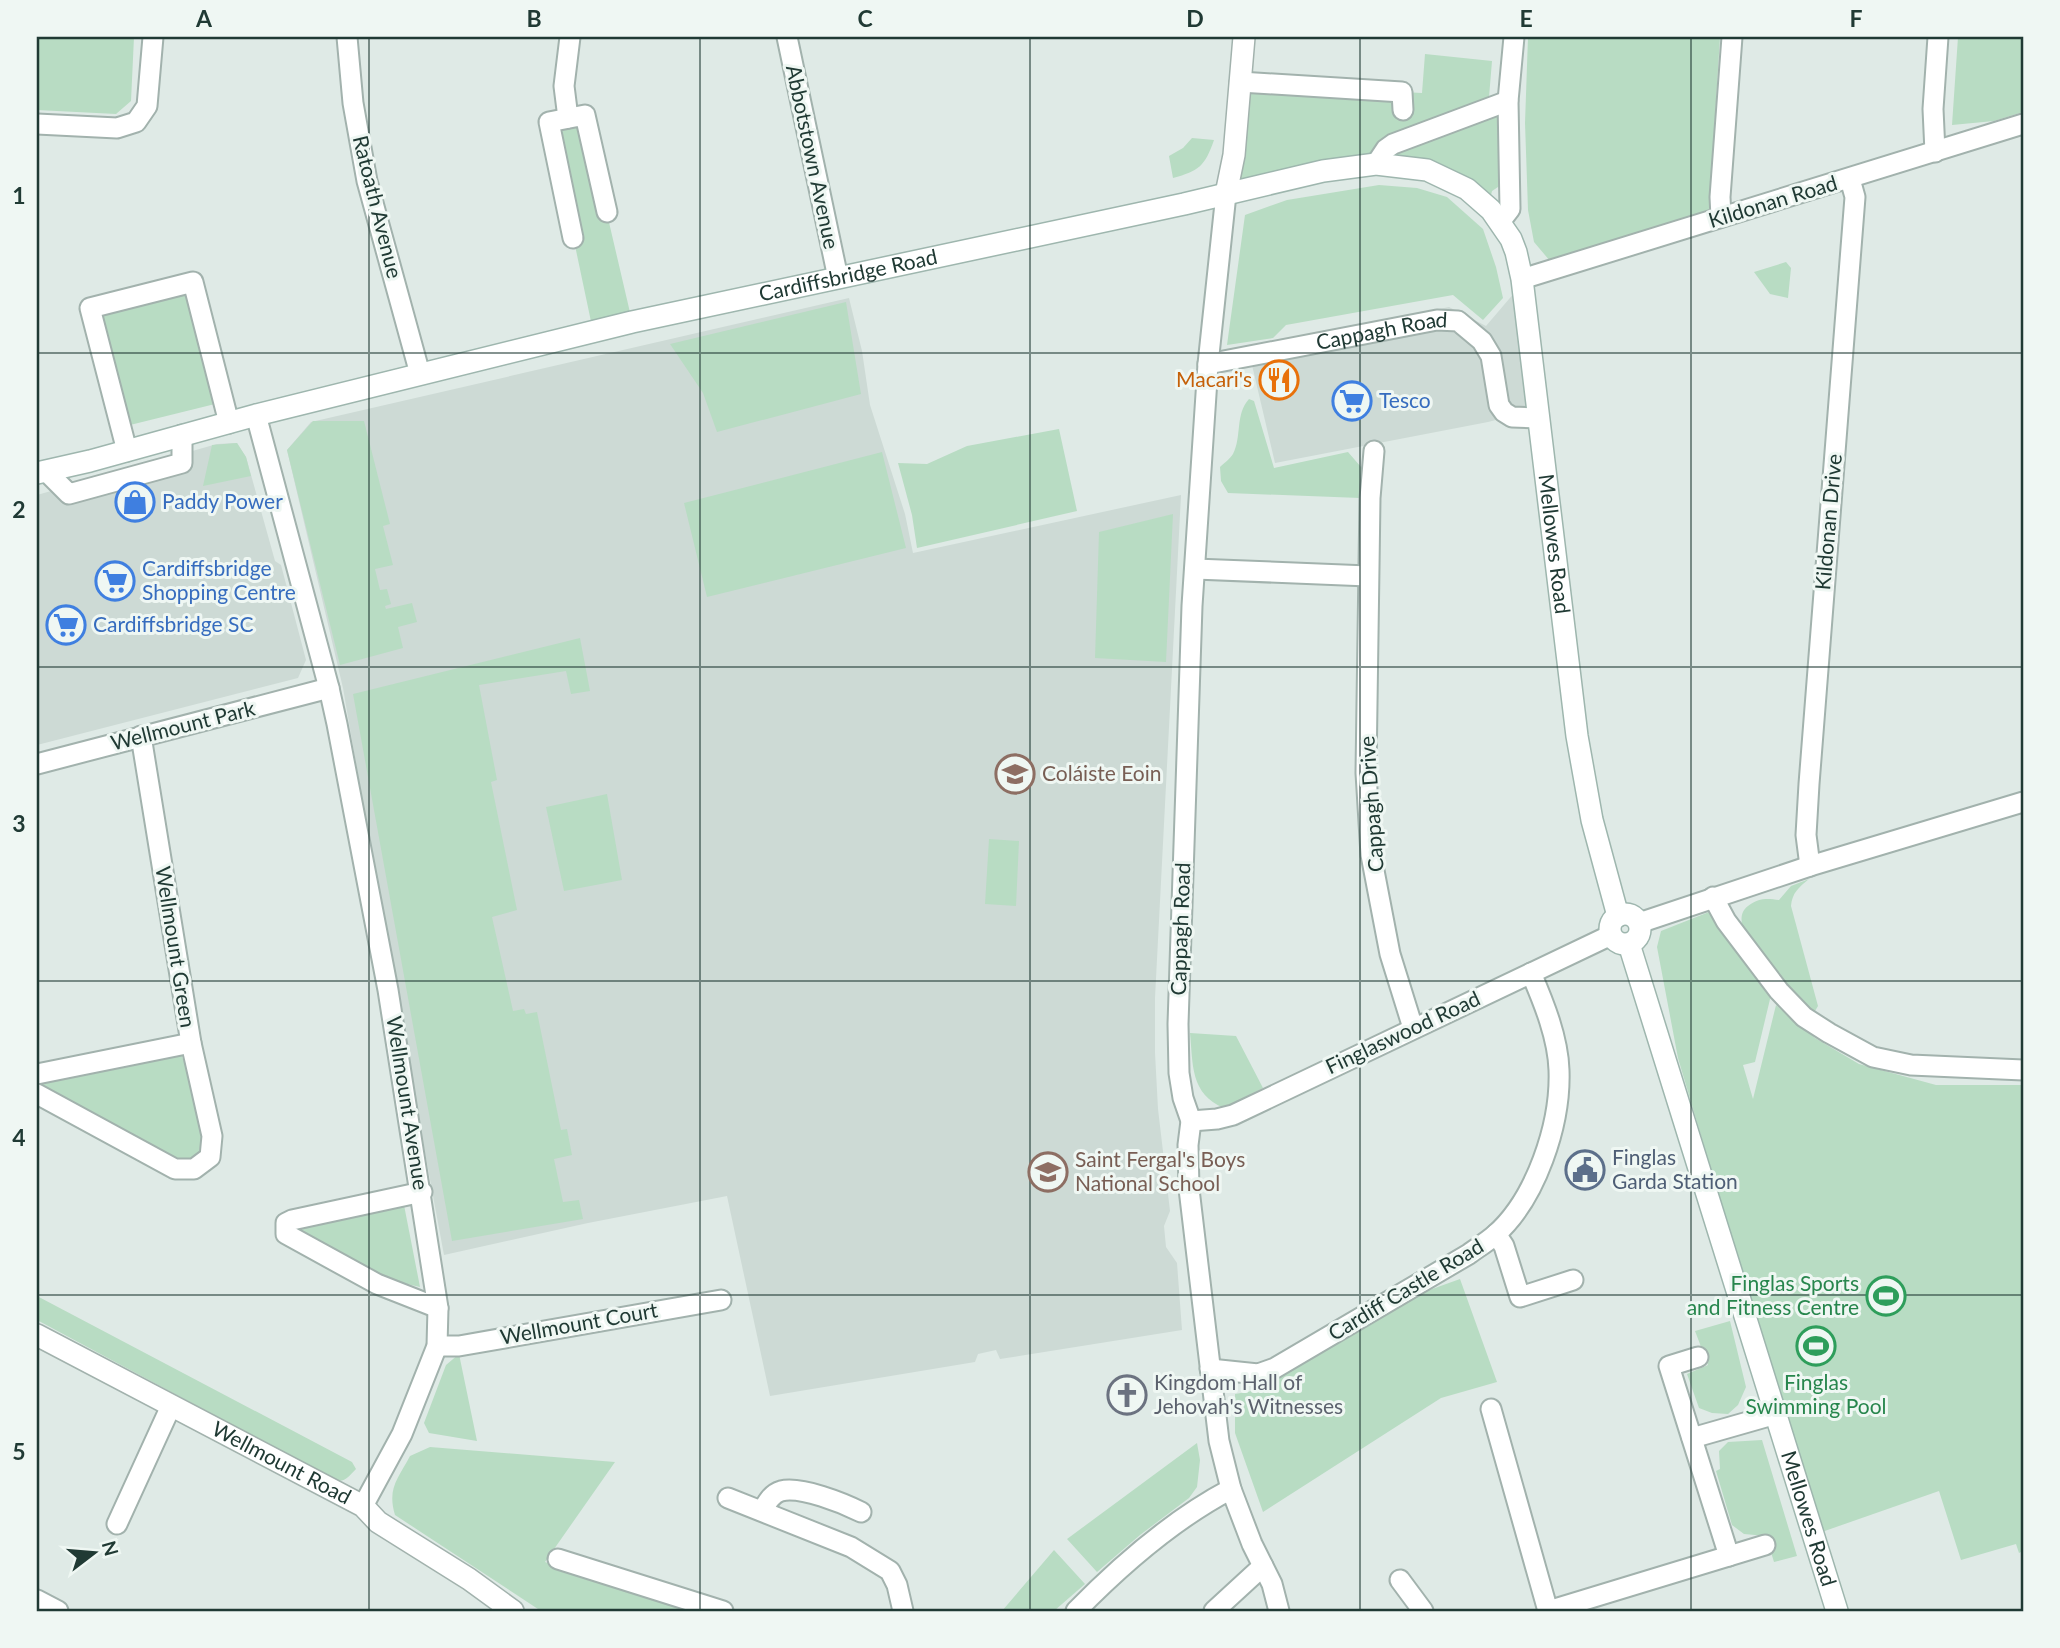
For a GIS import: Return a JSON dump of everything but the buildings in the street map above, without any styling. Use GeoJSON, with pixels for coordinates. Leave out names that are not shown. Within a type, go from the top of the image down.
{"type":"FeatureCollection","features":[{"type":"Feature","properties":{"kind":"main road","name":"Cappagh Road"},"geometry":{"type":"LineString","coordinates":[[1226,194],[1234,155],[1244,37]]}},
{"type":"Feature","properties":{"kind":"main road","name":"Cardiffsbridge Road"},"geometry":{"type":"LineString","coordinates":[[41,472],[256,415],[632,322],[1323,171],[1376,164],[1427,170],[1467,188]]}},
{"type":"Feature","properties":{"kind":"main road","name":"Mellowes Road"},"geometry":{"type":"LineString","coordinates":[[1467,188],[1491,210],[1517,252],[1577,736],[1592,820],[1620,932],[1837,1611]]}},
{"type":"Feature","properties":{"kind":"main road"},"geometry":{"type":"LineString","coordinates":[[1620,932],[1639,936],[1639,923]]}},
{"type":"Feature","properties":{"kind":"main road","name":"Wellmount Road"},"geometry":{"type":"LineString","coordinates":[[37,1335],[363,1506],[377,1522],[469,1579],[513,1611]]}},
{"type":"Feature","properties":{"kind":"street"},"geometry":{"type":"LineString","coordinates":[[37,124],[117,128],[136,122],[147,106],[153,37]]}},
{"type":"Feature","properties":{"kind":"street","name":"Ratoath Avenue"},"geometry":{"type":"LineString","coordinates":[[346,37],[353,103],[367,181],[420,374]]}},
{"type":"Feature","properties":{"kind":"street"},"geometry":{"type":"LineString","coordinates":[[568,118],[564,86],[570,37]]}},
{"type":"Feature","properties":{"kind":"street","name":"Abbotstown Avenue"},"geometry":{"type":"LineString","coordinates":[[787,37],[838,278]]}},
{"type":"Feature","properties":{"kind":"street"},"geometry":{"type":"LineString","coordinates":[[1500,222],[1510,209],[1508,101],[1514,37]]}},
{"type":"Feature","properties":{"kind":"street"},"geometry":{"type":"LineString","coordinates":[[1721,217],[1720,197],[1732,37]]}},
{"type":"Feature","properties":{"kind":"street"},"geometry":{"type":"LineString","coordinates":[[1935,152],[1933,109],[1938,37]]}},
{"type":"Feature","properties":{"kind":"street"},"geometry":{"type":"LineString","coordinates":[[1240,82],[1402,92],[1404,110]]}},
{"type":"Feature","properties":{"kind":"street"},"geometry":{"type":"LineString","coordinates":[[1376,164],[1393,144],[1508,101]]}},
{"type":"Feature","properties":{"kind":"street"},"geometry":{"type":"LineString","coordinates":[[573,238],[549,122],[585,115],[607,212]]}},
{"type":"Feature","properties":{"kind":"street","name":"Kildonan Road"},"geometry":{"type":"LineString","coordinates":[[1522,279],[2023,124]]}},
{"type":"Feature","properties":{"kind":"street","name":"Kildonan Drive"},"geometry":{"type":"LineString","coordinates":[[1810,866],[1806,835],[1809,784],[1855,197],[1850,179]]}},
{"type":"Feature","properties":{"kind":"street","name":"Cappagh Road"},"geometry":{"type":"LineString","coordinates":[[1226,194],[1208,364],[1195,569],[1178,1024],[1179,1073],[1182,1098],[1191,1121],[1188,1144],[1189,1189],[1219,1441],[1231,1489],[1272,1584],[1279,1611]]}},
{"type":"Feature","properties":{"kind":"street"},"geometry":{"type":"LineString","coordinates":[[127,451],[90,308],[193,282],[229,423]]}},
{"type":"Feature","properties":{"kind":"street","name":"Cappagh Road"},"geometry":{"type":"LineString","coordinates":[[1208,364],[1437,320],[1458,321],[1482,341],[1491,356],[1499,405],[1504,412],[1512,417],[1538,418]]}},
{"type":"Feature","properties":{"kind":"street","name":"Wellmount Avenue"},"geometry":{"type":"LineString","coordinates":[[256,415],[329,688],[388,990],[422,1192],[438,1308],[437,1346],[402,1434],[363,1506]]}},
{"type":"Feature","properties":{"kind":"street"},"geometry":{"type":"LineString","coordinates":[[41,472],[69,494],[182,463],[182,435]]}},
{"type":"Feature","properties":{"kind":"street","name":"Cappagh Drive"},"geometry":{"type":"LineString","coordinates":[[1374,451],[1368,576],[1366,773],[1371,855],[1390,954],[1413,1028]]}},
{"type":"Feature","properties":{"kind":"street"},"geometry":{"type":"LineString","coordinates":[[1195,569],[1368,576]]}},
{"type":"Feature","properties":{"kind":"street","name":"Wellmount Park"},"geometry":{"type":"LineString","coordinates":[[37,764],[329,688]]}},
{"type":"Feature","properties":{"kind":"street","name":"Wellmount Green"},"geometry":{"type":"LineString","coordinates":[[37,1094],[175,1170],[194,1169],[210,1157],[212,1136],[191,1043],[141,736]]}},
{"type":"Feature","properties":{"kind":"street"},"geometry":{"type":"LineString","coordinates":[[1639,923],[1810,866],[2023,802]]}},
{"type":"Feature","properties":{"kind":"street"},"geometry":{"type":"LineString","coordinates":[[1713,897],[1726,921],[1779,991],[1804,1017],[1829,1033],[1873,1057],[1911,1065],[2023,1070]]}},
{"type":"Feature","properties":{"kind":"street","name":"Finglaswood Road"},"geometry":{"type":"LineString","coordinates":[[1191,1121],[1233,1115],[1620,932]]}},
{"type":"Feature","properties":{"kind":"street","name":"Cardiff Castle Road"},"geometry":{"type":"LineString","coordinates":[[1210,1369],[1258,1374],[1275,1368],[1469,1254],[1496,1234],[1520,1205],[1543,1166],[1555,1117],[1559,1070],[1547,1009],[1531,974]]}},
{"type":"Feature","properties":{"kind":"street"},"geometry":{"type":"LineString","coordinates":[[37,1074],[191,1043]]}},
{"type":"Feature","properties":{"kind":"street"},"geometry":{"type":"LineString","coordinates":[[422,1192],[292,1220],[286,1223],[286,1234],[377,1284],[438,1308]]}},
{"type":"Feature","properties":{"kind":"street"},"geometry":{"type":"LineString","coordinates":[[1496,1234],[1504,1246],[1520,1297],[1573,1280]]}},
{"type":"Feature","properties":{"kind":"street","name":"Wellmount Court"},"geometry":{"type":"LineString","coordinates":[[437,1346],[459,1346],[721,1300]]}},
{"type":"Feature","properties":{"kind":"street"},"geometry":{"type":"LineString","coordinates":[[1698,1357],[1670,1366],[1729,1556]]}},
{"type":"Feature","properties":{"kind":"street"},"geometry":{"type":"LineString","coordinates":[[117,1524],[171,1406]]}},
{"type":"Feature","properties":{"kind":"street"},"geometry":{"type":"LineString","coordinates":[[1492,1409],[1548,1611],[1765,1545]]}},
{"type":"Feature","properties":{"kind":"street"},"geometry":{"type":"LineString","coordinates":[[1692,1438],[1776,1414]]}},
{"type":"Feature","properties":{"kind":"street"},"geometry":{"type":"LineString","coordinates":[[1076,1611],[1145,1547],[1231,1489]]}},
{"type":"Feature","properties":{"kind":"street"},"geometry":{"type":"LineString","coordinates":[[762,1511],[771,1497],[782,1491],[836,1500],[861,1512]]}},
{"type":"Feature","properties":{"kind":"street"},"geometry":{"type":"LineString","coordinates":[[728,1498],[851,1547],[890,1571],[897,1585],[903,1611]]}},
{"type":"Feature","properties":{"kind":"street"},"geometry":{"type":"LineString","coordinates":[[558,1559],[723,1611]]}},
{"type":"Feature","properties":{"kind":"street"},"geometry":{"type":"LineString","coordinates":[[1214,1611],[1263,1566]]}},
{"type":"Feature","properties":{"kind":"street"},"geometry":{"type":"LineString","coordinates":[[1400,1580],[1423,1611]]}},
{"type":"Feature","properties":{"kind":"street"},"geometry":{"type":"LineString","coordinates":[[37,1600],[58,1611]]}},
{"type":"Feature","properties":{"kind":"shaded area"},"geometry":{"type":"Polygon","coordinates":[[[1515,292],[1532,401],[1523,413],[1275,463],[1248,348],[1449,307],[1486,326],[1515,292]]]}},
{"type":"Feature","properties":{"kind":"shaded area"},"geometry":{"type":"Polygon","coordinates":[[[849,298],[862,351],[870,405],[905,514],[913,553],[1181,495],[1155,998],[1155,1053],[1158,1109],[1170,1211],[1164,1226],[1166,1247],[1177,1263],[1182,1330],[1000,1359],[996,1350],[978,1354],[975,1362],[770,1396],[727,1196],[444,1255],[343,688],[287,450],[311,422],[849,298]]]}},
{"type":"Feature","properties":{"kind":"shaded area","name":"Cardiffsbridge Shopping Centre"},"geometry":{"type":"Polygon","coordinates":[[[237,443],[246,457],[275,561],[281,565],[306,660],[298,678],[37,745],[37,495],[217,444],[237,443]]]}},
{"type":"Feature","properties":{"kind":"green space"},"geometry":{"type":"Polygon","coordinates":[[[37,37],[134,37],[131,101],[116,114],[37,110],[37,37]]]}},
{"type":"Feature","properties":{"kind":"green space"},"geometry":{"type":"Polygon","coordinates":[[[1528,37],[1720,37],[1709,214],[1550,261],[1534,242],[1528,210],[1525,123],[1528,37]]]}},
{"type":"Feature","properties":{"kind":"green space"},"geometry":{"type":"Polygon","coordinates":[[[1958,37],[2023,37],[2023,112],[1994,121],[1952,125],[1958,37]]]}},
{"type":"Feature","properties":{"kind":"green space"},"geometry":{"type":"Polygon","coordinates":[[[1425,54],[1492,61],[1489,97],[1499,121],[1501,185],[1492,191],[1488,207],[1467,188],[1375,164],[1227,191],[1240,83],[1422,93],[1425,54]]]}},
{"type":"Feature","properties":{"kind":"green space"},"geometry":{"type":"Polygon","coordinates":[[[584,115],[632,321],[593,331],[549,122],[584,115]]]}},
{"type":"Feature","properties":{"kind":"green space"},"geometry":{"type":"Polygon","coordinates":[[[1192,138],[1214,140],[1200,166],[1173,178],[1169,156],[1183,148],[1192,138]]]}},
{"type":"Feature","properties":{"kind":"green space"},"geometry":{"type":"Polygon","coordinates":[[[1379,185],[1417,188],[1447,197],[1483,229],[1503,298],[1483,320],[1453,295],[1286,325],[1273,338],[1227,345],[1245,215],[1287,200],[1379,185]]]}},
{"type":"Feature","properties":{"kind":"green space"},"geometry":{"type":"Polygon","coordinates":[[[1786,262],[1791,268],[1788,298],[1770,294],[1754,272],[1786,262]]]}},
{"type":"Feature","properties":{"kind":"green space"},"geometry":{"type":"Polygon","coordinates":[[[189,294],[215,404],[130,425],[103,315],[189,294]]]}},
{"type":"Feature","properties":{"kind":"green space"},"geometry":{"type":"Polygon","coordinates":[[[846,302],[861,394],[717,432],[703,393],[670,344],[846,302]]]}},
{"type":"Feature","properties":{"kind":"green space"},"geometry":{"type":"Polygon","coordinates":[[[1249,399],[1254,401],[1274,468],[1348,452],[1361,467],[1360,498],[1228,493],[1221,481],[1220,467],[1236,447],[1240,419],[1249,399]]]}},
{"type":"Feature","properties":{"kind":"green space"},"geometry":{"type":"Polygon","coordinates":[[[313,421],[364,421],[390,524],[383,526],[393,565],[375,569],[380,590],[387,589],[391,604],[385,606],[386,609],[412,603],[417,622],[398,627],[403,648],[340,665],[287,450],[313,421]]]}},
{"type":"Feature","properties":{"kind":"green space"},"geometry":{"type":"Polygon","coordinates":[[[1059,429],[1077,511],[917,548],[912,515],[898,463],[927,464],[967,446],[1059,429]]]}},
{"type":"Feature","properties":{"kind":"green space"},"geometry":{"type":"Polygon","coordinates":[[[237,443],[246,457],[251,476],[203,486],[212,445],[237,443]]]}},
{"type":"Feature","properties":{"kind":"green space"},"geometry":{"type":"Polygon","coordinates":[[[882,452],[906,548],[707,597],[684,503],[882,452]]]}},
{"type":"Feature","properties":{"kind":"green space"},"geometry":{"type":"Polygon","coordinates":[[[1173,514],[1166,662],[1095,658],[1099,532],[1173,514]]]}},
{"type":"Feature","properties":{"kind":"green space"},"geometry":{"type":"Polygon","coordinates":[[[580,638],[590,691],[571,694],[566,671],[479,685],[497,780],[491,782],[517,910],[492,917],[513,1011],[524,1009],[526,1014],[537,1012],[561,1130],[567,1129],[572,1155],[554,1159],[563,1202],[579,1200],[583,1219],[452,1241],[353,694],[580,638]]]}},
{"type":"Feature","properties":{"kind":"green space"},"geometry":{"type":"Polygon","coordinates":[[[607,794],[622,880],[564,891],[546,807],[607,794]]]}},
{"type":"Feature","properties":{"kind":"green space"},"geometry":{"type":"Polygon","coordinates":[[[989,839],[1019,841],[1016,906],[985,904],[989,839]]]}},
{"type":"Feature","properties":{"kind":"green space"},"geometry":{"type":"Polygon","coordinates":[[[1809,879],[1793,897],[1791,906],[1818,1006],[1812,1016],[1751,946],[1744,930],[1742,916],[1755,901],[1779,900],[1791,886],[1809,879]]]}},
{"type":"Feature","properties":{"kind":"green space","name":"Finglas Sports and Fitness Centre"},"geometry":{"type":"Polygon","coordinates":[[[1709,912],[1771,995],[1755,1062],[1743,1065],[1753,1099],[1776,1005],[1815,1038],[1859,1064],[1936,1085],[2023,1085],[2023,1551],[2019,1553],[2016,1544],[1961,1560],[1939,1491],[1819,1533],[1678,1058],[1657,947],[1661,931],[1709,912]]]}},
{"type":"Feature","properties":{"kind":"green space"},"geometry":{"type":"Polygon","coordinates":[[[1190,1033],[1236,1036],[1263,1088],[1224,1108],[1213,1102],[1205,1095],[1195,1077],[1190,1033]]]}},
{"type":"Feature","properties":{"kind":"green space"},"geometry":{"type":"Polygon","coordinates":[[[180,1052],[192,1086],[201,1126],[200,1148],[193,1163],[174,1164],[37,1086],[40,1079],[180,1052]]]}},
{"type":"Feature","properties":{"kind":"green space"},"geometry":{"type":"Polygon","coordinates":[[[404,1205],[420,1287],[385,1279],[295,1229],[310,1220],[404,1205]]]}},
{"type":"Feature","properties":{"kind":"green space"},"geometry":{"type":"Polygon","coordinates":[[[1460,1279],[1497,1382],[1441,1398],[1263,1512],[1235,1433],[1235,1394],[1263,1389],[1396,1302],[1460,1279]]]}},
{"type":"Feature","properties":{"kind":"green space"},"geometry":{"type":"Polygon","coordinates":[[[37,1296],[352,1462],[356,1469],[344,1480],[335,1480],[37,1320],[37,1296]]]}},
{"type":"Feature","properties":{"kind":"green space"},"geometry":{"type":"Polygon","coordinates":[[[1730,1321],[1746,1387],[1738,1405],[1728,1414],[1712,1413],[1699,1408],[1687,1374],[1708,1365],[1695,1331],[1730,1321]]]}},
{"type":"Feature","properties":{"kind":"green space"},"geometry":{"type":"Polygon","coordinates":[[[459,1354],[477,1441],[429,1433],[424,1423],[446,1365],[459,1354]]]}},
{"type":"Feature","properties":{"kind":"green space"},"geometry":{"type":"Polygon","coordinates":[[[1762,1440],[1797,1556],[1774,1562],[1766,1536],[1744,1534],[1732,1525],[1716,1471],[1720,1469],[1719,1451],[1728,1442],[1762,1440]]]}},
{"type":"Feature","properties":{"kind":"green space"},"geometry":{"type":"Polygon","coordinates":[[[1197,1443],[1200,1460],[1197,1487],[1189,1498],[1097,1572],[1067,1539],[1197,1443]]]}},
{"type":"Feature","properties":{"kind":"green space"},"geometry":{"type":"Polygon","coordinates":[[[430,1447],[615,1462],[545,1562],[687,1611],[541,1611],[395,1515],[392,1498],[398,1478],[410,1456],[430,1447]]]}},
{"type":"Feature","properties":{"kind":"green space"},"geometry":{"type":"Polygon","coordinates":[[[1054,1550],[1085,1584],[1054,1611],[1002,1611],[1054,1550]]]}},
{"type":"Feature","properties":{"kind":"place","name":"Macari's"},"geometry":{"type":"Point","coordinates":[1279,380]}},
{"type":"Feature","properties":{"kind":"place","name":"Tesco"},"geometry":{"type":"Point","coordinates":[1352,401]}},
{"type":"Feature","properties":{"kind":"place","name":"Paddy Power"},"geometry":{"type":"Point","coordinates":[135,502]}},
{"type":"Feature","properties":{"kind":"place","name":"Cardiffsbridge Shopping Centre"},"geometry":{"type":"Point","coordinates":[115,581]}},
{"type":"Feature","properties":{"kind":"place","name":"Cardiffsbridge SC"},"geometry":{"type":"Point","coordinates":[66,625]}},
{"type":"Feature","properties":{"kind":"place","name":"Coláiste Eoin"},"geometry":{"type":"Point","coordinates":[1015,774]}},
{"type":"Feature","properties":{"kind":"place","name":"Finglas Garda Station"},"geometry":{"type":"Point","coordinates":[1585,1170]}},
{"type":"Feature","properties":{"kind":"place","name":"Saint Fergal's Boys National School"},"geometry":{"type":"Point","coordinates":[1048,1172]}},
{"type":"Feature","properties":{"kind":"place","name":"Finglas Sports and Fitness Centre"},"geometry":{"type":"Point","coordinates":[1886,1296]}},
{"type":"Feature","properties":{"kind":"place","name":"Finglas Swimming Pool"},"geometry":{"type":"Point","coordinates":[1816,1346]}},
{"type":"Feature","properties":{"kind":"place","name":"Kingdom Hall of Jehovah's Witnesses"},"geometry":{"type":"Point","coordinates":[1127,1395]}}]}
